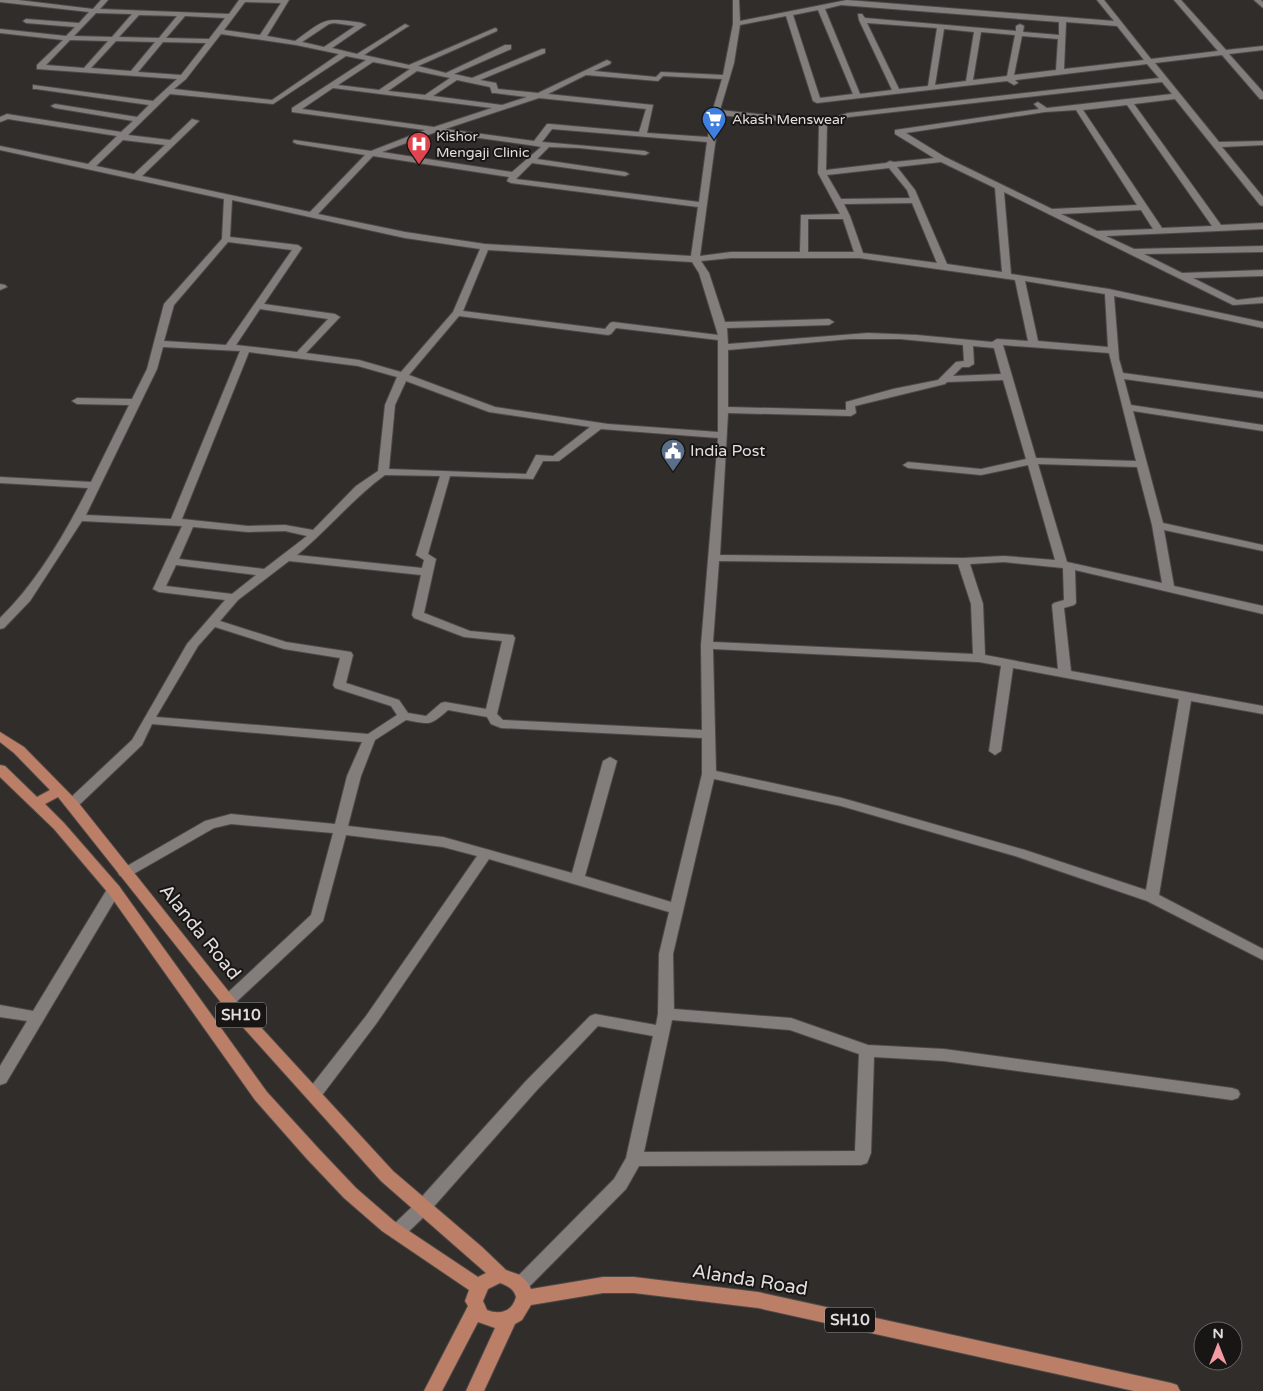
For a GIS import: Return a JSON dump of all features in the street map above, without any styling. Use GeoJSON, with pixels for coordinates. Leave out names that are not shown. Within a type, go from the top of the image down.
{"type":"FeatureCollection","features":[{"type":"Feature","properties":{"kind":"main road","name":"Alanda Road"},"geometry":{"type":"LineString","coordinates":[[0,736],[19,750],[72,804],[228,1001],[387,1176],[476,1252],[500,1276]]}},
{"type":"Feature","properties":{"kind":"main road","name":"SH10"},"geometry":{"type":"LineString","coordinates":[[0,769],[59,826],[114,890],[261,1096],[350,1193],[398,1232],[479,1287]]}},
{"type":"Feature","properties":{"kind":"main road"},"geometry":{"type":"LineString","coordinates":[[36,803],[59,791]]}},
{"type":"Feature","properties":{"kind":"main road"},"geometry":{"type":"LineString","coordinates":[[500,1276],[515,1280],[523,1292],[519,1312],[508,1319],[496,1321],[488,1319],[476,1308],[474,1301],[479,1287],[485,1281],[500,1276]]}},
{"type":"Feature","properties":{"kind":"main road","name":"Alanda Road"},"geometry":{"type":"LineString","coordinates":[[523,1292],[634,1284],[758,1300],[1171,1391]]}},
{"type":"Feature","properties":{"kind":"main road"},"geometry":{"type":"LineString","coordinates":[[433,1391],[476,1308]]}},
{"type":"Feature","properties":{"kind":"main road"},"geometry":{"type":"LineString","coordinates":[[475,1391],[508,1319]]}},
{"type":"Feature","properties":{"kind":"street"},"geometry":{"type":"LineString","coordinates":[[0,0],[94,11],[230,16]]}},
{"type":"Feature","properties":{"kind":"street"},"geometry":{"type":"LineString","coordinates":[[105,0],[40,67],[183,77]]}},
{"type":"Feature","properties":{"kind":"street"},"geometry":{"type":"LineString","coordinates":[[89,168],[183,77],[244,0],[286,1]]}},
{"type":"Feature","properties":{"kind":"street"},"geometry":{"type":"LineString","coordinates":[[523,1292],[620,1184],[634,1159],[666,1014],[666,954],[709,774],[707,644],[723,435],[723,337],[704,273],[696,259],[711,140],[737,24],[736,0]]}},
{"type":"Feature","properties":{"kind":"street"},"geometry":{"type":"LineString","coordinates":[[1100,0],[1263,203]]}},
{"type":"Feature","properties":{"kind":"street"},"geometry":{"type":"LineString","coordinates":[[1177,0],[1263,98]]}},
{"type":"Feature","properties":{"kind":"street"},"geometry":{"type":"LineString","coordinates":[[1257,0],[1263,6]]}},
{"type":"Feature","properties":{"kind":"street"},"geometry":{"type":"LineString","coordinates":[[262,38],[286,1]]}},
{"type":"Feature","properties":{"kind":"street"},"geometry":{"type":"LineString","coordinates":[[737,24],[840,3],[1119,24]]}},
{"type":"Feature","properties":{"kind":"street"},"geometry":{"type":"LineString","coordinates":[[855,3],[897,92]]}},
{"type":"Feature","properties":{"kind":"street"},"geometry":{"type":"LineString","coordinates":[[821,8],[858,97]]}},
{"type":"Feature","properties":{"kind":"street"},"geometry":{"type":"LineString","coordinates":[[85,70],[138,12]]}},
{"type":"Feature","properties":{"kind":"street"},"geometry":{"type":"LineString","coordinates":[[132,74],[183,14]]}},
{"type":"Feature","properties":{"kind":"street"},"geometry":{"type":"LineString","coordinates":[[790,14],[818,102],[1263,48]]}},
{"type":"Feature","properties":{"kind":"street"},"geometry":{"type":"LineString","coordinates":[[1010,78],[1021,17]]}},
{"type":"Feature","properties":{"kind":"street"},"geometry":{"type":"LineString","coordinates":[[862,20],[1062,36]]}},
{"type":"Feature","properties":{"kind":"street"},"geometry":{"type":"LineString","coordinates":[[1060,72],[1062,20]]}},
{"type":"Feature","properties":{"kind":"street"},"geometry":{"type":"LineString","coordinates":[[26,21],[80,25]]}},
{"type":"Feature","properties":{"kind":"street"},"geometry":{"type":"LineString","coordinates":[[296,43],[327,22],[362,26],[326,49]]}},
{"type":"Feature","properties":{"kind":"street"},"geometry":{"type":"LineString","coordinates":[[358,56],[405,26]]}},
{"type":"Feature","properties":{"kind":"street"},"geometry":{"type":"LineString","coordinates":[[931,88],[941,26]]}},
{"type":"Feature","properties":{"kind":"street"},"geometry":{"type":"LineString","coordinates":[[381,92],[414,68],[494,30]]}},
{"type":"Feature","properties":{"kind":"street"},"geometry":{"type":"LineString","coordinates":[[969,83],[978,30]]}},
{"type":"Feature","properties":{"kind":"street"},"geometry":{"type":"LineString","coordinates":[[0,31],[67,38],[210,41]]}},
{"type":"Feature","properties":{"kind":"street"},"geometry":{"type":"LineString","coordinates":[[218,31],[296,43],[494,84],[495,91],[650,107],[642,135]]}},
{"type":"Feature","properties":{"kind":"street"},"geometry":{"type":"LineString","coordinates":[[447,75],[508,47]]}},
{"type":"Feature","properties":{"kind":"street"},"geometry":{"type":"LineString","coordinates":[[474,80],[542,51]]}},
{"type":"Feature","properties":{"kind":"street"},"geometry":{"type":"LineString","coordinates":[[168,91],[273,102],[346,53]]}},
{"type":"Feature","properties":{"kind":"street"},"geometry":{"type":"LineString","coordinates":[[372,59],[295,110],[536,144],[569,145],[645,154]]}},
{"type":"Feature","properties":{"kind":"street"},"geometry":{"type":"LineString","coordinates":[[311,216],[370,154],[436,129],[540,95],[607,62]]}},
{"type":"Feature","properties":{"kind":"street"},"geometry":{"type":"LineString","coordinates":[[585,73],[658,79],[661,74],[726,77]]}},
{"type":"Feature","properties":{"kind":"street"},"geometry":{"type":"LineString","coordinates":[[426,98],[456,77]]}},
{"type":"Feature","properties":{"kind":"street"},"geometry":{"type":"LineString","coordinates":[[1010,78],[1045,110]]}},
{"type":"Feature","properties":{"kind":"street"},"geometry":{"type":"LineString","coordinates":[[716,112],[822,123],[845,115],[1163,80]]}},
{"type":"Feature","properties":{"kind":"street"},"geometry":{"type":"LineString","coordinates":[[331,86],[501,108]]}},
{"type":"Feature","properties":{"kind":"street"},"geometry":{"type":"LineString","coordinates":[[36,87],[155,104]]}},
{"type":"Feature","properties":{"kind":"street"},"geometry":{"type":"LineString","coordinates":[[1177,96],[1045,110],[898,132],[942,159],[1179,276],[1236,302],[1263,300]]}},
{"type":"Feature","properties":{"kind":"street"},"geometry":{"type":"LineString","coordinates":[[1129,102],[1218,228]]}},
{"type":"Feature","properties":{"kind":"street"},"geometry":{"type":"LineString","coordinates":[[55,106],[139,120]]}},
{"type":"Feature","properties":{"kind":"street"},"geometry":{"type":"LineString","coordinates":[[1078,108],[1159,231]]}},
{"type":"Feature","properties":{"kind":"street"},"geometry":{"type":"LineString","coordinates":[[0,120],[7,116],[172,143]]}},
{"type":"Feature","properties":{"kind":"street"},"geometry":{"type":"LineString","coordinates":[[136,177],[195,121]]}},
{"type":"Feature","properties":{"kind":"street"},"geometry":{"type":"LineString","coordinates":[[822,123],[822,173],[846,216],[859,255]]}},
{"type":"Feature","properties":{"kind":"street"},"geometry":{"type":"LineString","coordinates":[[536,144],[550,126],[711,140]]}},
{"type":"Feature","properties":{"kind":"street"},"geometry":{"type":"LineString","coordinates":[[297,142],[514,175]]}},
{"type":"Feature","properties":{"kind":"street"},"geometry":{"type":"LineString","coordinates":[[1216,145],[1263,143]]}},
{"type":"Feature","properties":{"kind":"street"},"geometry":{"type":"LineString","coordinates":[[547,145],[514,175],[510,181],[703,205]]}},
{"type":"Feature","properties":{"kind":"street"},"geometry":{"type":"LineString","coordinates":[[0,148],[228,196],[311,216],[405,235],[485,247],[696,259],[731,255],[859,255],[1019,277],[1109,292],[1263,325]]}},
{"type":"Feature","properties":{"kind":"street"},"geometry":{"type":"LineString","coordinates":[[822,173],[942,159]]}},
{"type":"Feature","properties":{"kind":"street"},"geometry":{"type":"LineString","coordinates":[[530,160],[625,174]]}},
{"type":"Feature","properties":{"kind":"street"},"geometry":{"type":"LineString","coordinates":[[890,164],[911,190],[943,266]]}},
{"type":"Feature","properties":{"kind":"street"},"geometry":{"type":"LineString","coordinates":[[999,187],[1007,276]]}},
{"type":"Feature","properties":{"kind":"street"},"geometry":{"type":"LineString","coordinates":[[0,624],[26,599],[79,518],[152,369],[169,304],[226,239],[228,196]]}},
{"type":"Feature","properties":{"kind":"street"},"geometry":{"type":"LineString","coordinates":[[839,202],[915,200]]}},
{"type":"Feature","properties":{"kind":"street"},"geometry":{"type":"LineString","coordinates":[[1050,212],[1143,207]]}},
{"type":"Feature","properties":{"kind":"street"},"geometry":{"type":"LineString","coordinates":[[804,254],[804,217],[846,216]]}},
{"type":"Feature","properties":{"kind":"street"},"geometry":{"type":"LineString","coordinates":[[1094,234],[1263,226]]}},
{"type":"Feature","properties":{"kind":"street"},"geometry":{"type":"LineString","coordinates":[[226,239],[298,248],[230,348]]}},
{"type":"Feature","properties":{"kind":"street"},"geometry":{"type":"LineString","coordinates":[[383,472],[390,405],[403,376],[457,313],[485,247]]}},
{"type":"Feature","properties":{"kind":"street"},"geometry":{"type":"LineString","coordinates":[[1131,252],[1263,249]]}},
{"type":"Feature","properties":{"kind":"street"},"geometry":{"type":"LineString","coordinates":[[1179,276],[1263,273]]}},
{"type":"Feature","properties":{"kind":"street"},"geometry":{"type":"LineString","coordinates":[[1019,277],[1034,344]]}},
{"type":"Feature","properties":{"kind":"street"},"geometry":{"type":"LineString","coordinates":[[1109,292],[1114,350],[1119,375],[1158,525],[1169,589]]}},
{"type":"Feature","properties":{"kind":"street"},"geometry":{"type":"LineString","coordinates":[[1235,319],[1236,302]]}},
{"type":"Feature","properties":{"kind":"street"},"geometry":{"type":"LineString","coordinates":[[258,306],[335,317],[299,355]]}},
{"type":"Feature","properties":{"kind":"street"},"geometry":{"type":"LineString","coordinates":[[457,313],[608,332],[613,325],[723,337],[756,346],[822,338],[870,336],[998,346]]}},
{"type":"Feature","properties":{"kind":"street"},"geometry":{"type":"LineString","coordinates":[[723,337],[829,322]]}},
{"type":"Feature","properties":{"kind":"street"},"geometry":{"type":"LineString","coordinates":[[1065,674],[1058,605],[1070,603],[1065,565],[997,342],[1114,350]]}},
{"type":"Feature","properties":{"kind":"street"},"geometry":{"type":"LineString","coordinates":[[723,410],[851,414],[850,404],[941,382],[959,364],[969,364],[968,343]]}},
{"type":"Feature","properties":{"kind":"street"},"geometry":{"type":"LineString","coordinates":[[158,344],[246,348],[359,363],[403,376],[493,410],[599,426],[723,435]]}},
{"type":"Feature","properties":{"kind":"street"},"geometry":{"type":"LineString","coordinates":[[175,522],[246,348]]}},
{"type":"Feature","properties":{"kind":"street"},"geometry":{"type":"LineString","coordinates":[[1119,375],[1263,395]]}},
{"type":"Feature","properties":{"kind":"street"},"geometry":{"type":"LineString","coordinates":[[943,379],[1008,377]]}},
{"type":"Feature","properties":{"kind":"street"},"geometry":{"type":"LineString","coordinates":[[77,401],[135,402]]}},
{"type":"Feature","properties":{"kind":"street"},"geometry":{"type":"LineString","coordinates":[[1127,406],[1263,428]]}},
{"type":"Feature","properties":{"kind":"street"},"geometry":{"type":"LineString","coordinates":[[72,804],[137,742],[193,644],[212,622],[234,598],[316,534],[360,488],[383,472],[529,477],[540,457],[555,459],[599,426]]}},
{"type":"Feature","properties":{"kind":"street"},"geometry":{"type":"LineString","coordinates":[[908,465],[981,472],[1032,461],[1142,464]]}},
{"type":"Feature","properties":{"kind":"street"},"geometry":{"type":"LineString","coordinates":[[446,473],[422,555],[430,559],[418,615],[468,634],[509,638],[491,714],[495,721],[501,724],[708,734]]}},
{"type":"Feature","properties":{"kind":"street"},"geometry":{"type":"LineString","coordinates":[[0,480],[95,485]]}},
{"type":"Feature","properties":{"kind":"street"},"geometry":{"type":"LineString","coordinates":[[79,518],[175,522],[248,529],[285,528],[316,534]]}},
{"type":"Feature","properties":{"kind":"street"},"geometry":{"type":"LineString","coordinates":[[189,523],[159,589],[234,598]]}},
{"type":"Feature","properties":{"kind":"street"},"geometry":{"type":"LineString","coordinates":[[1158,525],[1263,548]]}},
{"type":"Feature","properties":{"kind":"street"},"geometry":{"type":"LineString","coordinates":[[286,557],[427,572]]}},
{"type":"Feature","properties":{"kind":"street"},"geometry":{"type":"LineString","coordinates":[[714,558],[963,561],[1004,559],[1065,565],[1263,610]]}},
{"type":"Feature","properties":{"kind":"street"},"geometry":{"type":"LineString","coordinates":[[963,561],[977,604],[979,658]]}},
{"type":"Feature","properties":{"kind":"street"},"geometry":{"type":"LineString","coordinates":[[171,562],[268,573]]}},
{"type":"Feature","properties":{"kind":"street"},"geometry":{"type":"LineString","coordinates":[[212,622],[284,645],[346,655],[339,685],[395,703],[404,716]]}},
{"type":"Feature","properties":{"kind":"street"},"geometry":{"type":"LineString","coordinates":[[707,644],[979,658],[1263,710]]}},
{"type":"Feature","properties":{"kind":"street"},"geometry":{"type":"LineString","coordinates":[[995,751],[1008,663]]}},
{"type":"Feature","properties":{"kind":"street"},"geometry":{"type":"LineString","coordinates":[[1152,897],[1186,696]]}},
{"type":"Feature","properties":{"kind":"street"},"geometry":{"type":"LineString","coordinates":[[228,1001],[318,918],[354,776],[370,738],[404,716],[429,720],[445,706],[491,714]]}},
{"type":"Feature","properties":{"kind":"street"},"geometry":{"type":"LineString","coordinates":[[148,720],[370,738]]}},
{"type":"Feature","properties":{"kind":"street"},"geometry":{"type":"LineString","coordinates":[[577,879],[610,761]]}},
{"type":"Feature","properties":{"kind":"street"},"geometry":{"type":"LineString","coordinates":[[709,774],[842,802],[1020,852],[1152,897],[1263,955]]}},
{"type":"Feature","properties":{"kind":"street"},"geometry":{"type":"LineString","coordinates":[[125,873],[210,824],[231,820],[340,829],[443,842],[677,909]]}},
{"type":"Feature","properties":{"kind":"street"},"geometry":{"type":"LineString","coordinates":[[314,1094],[371,1020],[486,854]]}},
{"type":"Feature","properties":{"kind":"street"},"geometry":{"type":"LineString","coordinates":[[0,1079],[114,890]]}},
{"type":"Feature","properties":{"kind":"street"},"geometry":{"type":"LineString","coordinates":[[0,1011],[36,1017]]}},
{"type":"Feature","properties":{"kind":"street"},"geometry":{"type":"LineString","coordinates":[[666,1014],[791,1024],[867,1051],[963,1058],[1087,1073],[1232,1094]]}},
{"type":"Feature","properties":{"kind":"street"},"geometry":{"type":"LineString","coordinates":[[398,1232],[423,1207],[531,1086],[595,1020],[662,1032]]}},
{"type":"Feature","properties":{"kind":"street"},"geometry":{"type":"LineString","coordinates":[[634,1159],[861,1158],[863,1153],[867,1051]]}},
{"type":"Feature","properties":{"kind":"place","name":"Akash Menswear"},"geometry":{"type":"Point","coordinates":[714,140]}},
{"type":"Feature","properties":{"kind":"place","name":"Kishor Mengaji Clinic"},"geometry":{"type":"Point","coordinates":[419,165]}},
{"type":"Feature","properties":{"kind":"place","name":"India Post"},"geometry":{"type":"Point","coordinates":[673,472]}}]}
